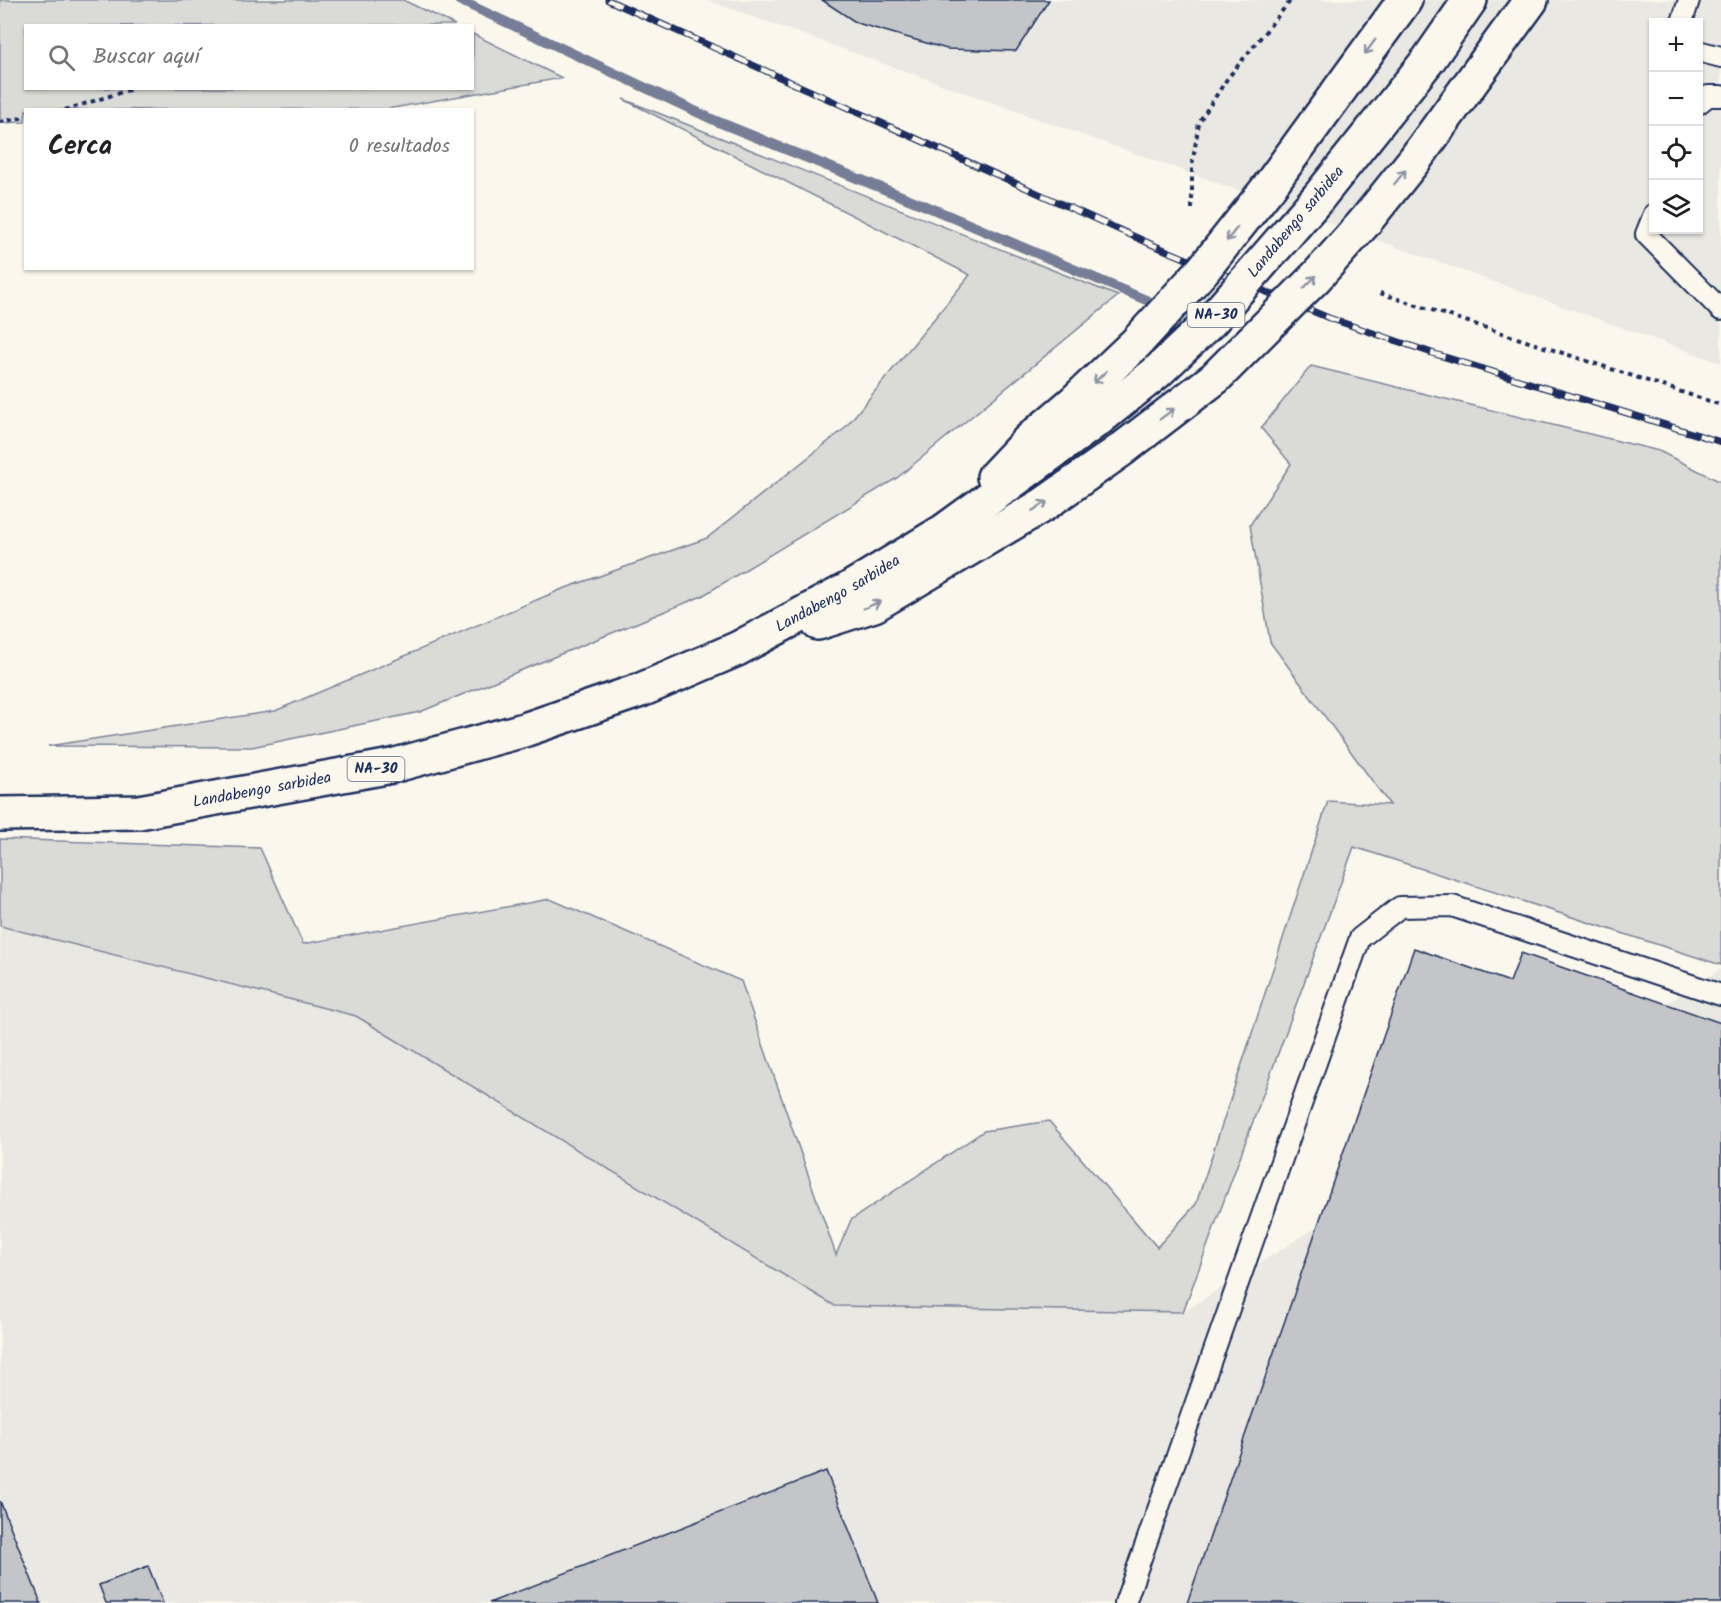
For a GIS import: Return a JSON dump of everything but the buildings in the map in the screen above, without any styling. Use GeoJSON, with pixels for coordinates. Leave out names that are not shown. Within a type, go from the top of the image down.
{"type":"FeatureCollection","features":[{"type":"Feature","properties":{"kind":"highway"},"geometry":{"type":"LineString","coordinates":[[1087,410],[1136,343],[1203,270],[1268,188],[1405,0]]}},
{"type":"Feature","properties":{"kind":"highway","name":"Landabengo sarbidea"},"geometry":{"type":"LineString","coordinates":[[0,814],[139,812],[392,766],[524,730],[641,690],[736,649],[849,589],[944,531],[1087,410],[1156,373],[1211,321],[1318,198],[1429,59],[1470,0]]}},
{"type":"Feature","properties":{"kind":"highway"},"geometry":{"type":"LineString","coordinates":[[736,649],[874,605],[1043,504],[1121,450],[1215,378],[1316,277],[1364,223],[1416,158],[1531,0]]}},
{"type":"Feature","properties":{"kind":"lane"},"geometry":{"type":"LineString","coordinates":[[1683,18],[1689,0]]}},
{"type":"Feature","properties":{"kind":"lane"},"geometry":{"type":"LineString","coordinates":[[1703,52],[1721,57]]}},
{"type":"Feature","properties":{"kind":"lane"},"geometry":{"type":"LineString","coordinates":[[1703,100],[1708,96],[1721,96]]}},
{"type":"Feature","properties":{"kind":"lane"},"geometry":{"type":"LineString","coordinates":[[1649,225],[1646,234],[1721,309]]}},
{"type":"Feature","properties":{"kind":"lane"},"geometry":{"type":"LineString","coordinates":[[1125,1603],[1360,938],[1400,907],[1452,906],[1721,995]]}},
{"type":"Feature","properties":{"kind":"path"},"geometry":{"type":"LineString","coordinates":[[1192,208],[1192,166],[1199,122],[1227,80],[1290,0]]}},
{"type":"Feature","properties":{"kind":"path"},"geometry":{"type":"LineString","coordinates":[[71,108],[129,90]]}},
{"type":"Feature","properties":{"kind":"path"},"geometry":{"type":"LineString","coordinates":[[0,122],[24,117]]}},
{"type":"Feature","properties":{"kind":"path"},"geometry":{"type":"LineString","coordinates":[[1380,293],[1721,405]]}},
{"type":"Feature","properties":{"kind":"shaded area"},"geometry":{"type":"Polygon","coordinates":[[[0,0],[403,0],[453,24],[24,24],[24,90],[474,90],[474,34],[562,78],[393,108],[24,108],[24,122],[0,123],[0,0]]]}},
{"type":"Feature","properties":{"kind":"shaded area"},"geometry":{"type":"Polygon","coordinates":[[[706,0],[1721,0],[1721,363],[706,0]]]}},
{"type":"Feature","properties":{"kind":"shaded area"},"geometry":{"type":"Polygon","coordinates":[[[623,99],[1118,296],[897,478],[702,596],[420,712],[252,747],[48,746],[275,711],[560,590],[707,538],[844,429],[970,275],[623,99]]]}},
{"type":"Feature","properties":{"kind":"shaded area"},"geometry":{"type":"Polygon","coordinates":[[[1311,366],[1659,451],[1721,482],[1721,965],[1354,847],[1183,1312],[835,1306],[356,1016],[0,926],[0,839],[260,848],[303,944],[550,899],[741,981],[836,1255],[851,1220],[984,1131],[1049,1121],[1157,1247],[1196,1204],[1328,801],[1390,805],[1270,642],[1250,525],[1291,464],[1261,428],[1311,366]]]}},
{"type":"Feature","properties":{"kind":"shaded area"},"geometry":{"type":"Polygon","coordinates":[[[0,926],[356,1016],[835,1306],[1183,1312],[1721,969],[1721,1603],[0,1603],[0,926]]]}},
{"type":"Feature","properties":{"kind":"waterway"},"geometry":{"type":"LineString","coordinates":[[459,0],[716,121],[926,206],[1153,303],[1206,317]]}},
{"type":"Feature","properties":{"kind":"railway"},"geometry":{"type":"LineString","coordinates":[[608,0],[1153,245],[1329,318],[1435,354],[1721,442]]}}]}
